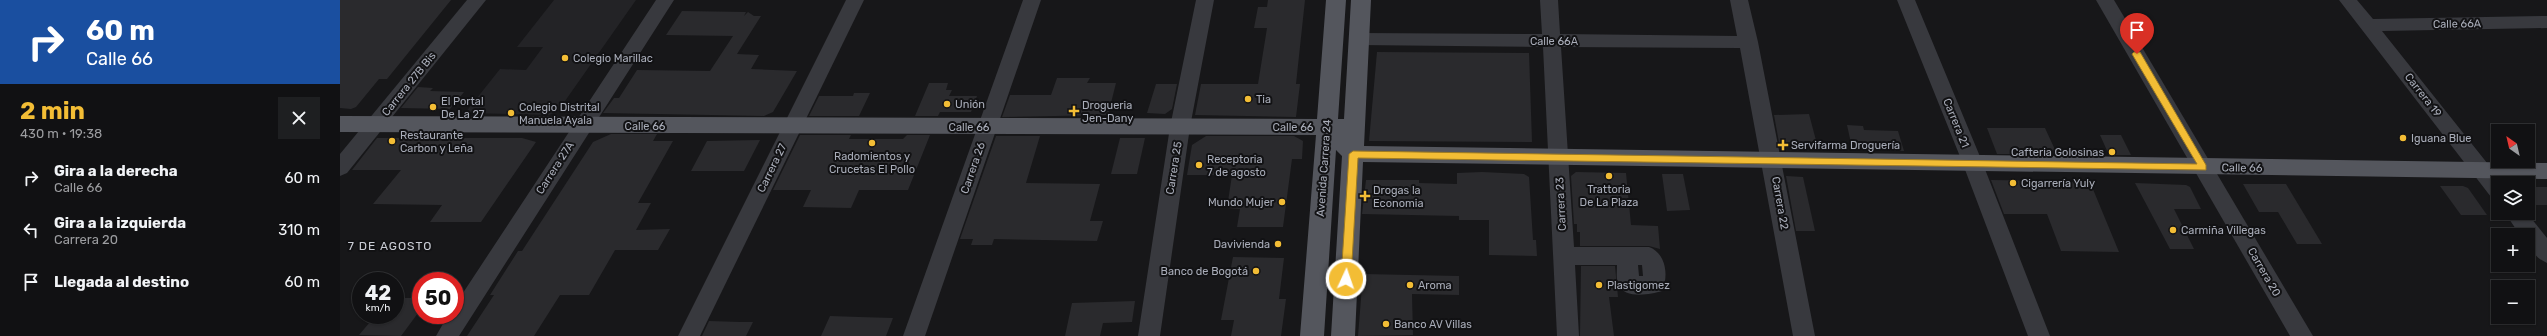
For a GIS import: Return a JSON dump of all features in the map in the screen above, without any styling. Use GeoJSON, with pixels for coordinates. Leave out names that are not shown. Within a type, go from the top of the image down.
{"type":"FeatureCollection","features":[{"type":"Feature","properties":{"kind":"main road","name":"Avenida Carrera 24"},"geometry":{"type":"LineString","coordinates":[[1312,336],[1336,0]]}},
{"type":"Feature","properties":{"kind":"main road"},"geometry":{"type":"LineString","coordinates":[[1343,336],[1361,0]]}},
{"type":"Feature","properties":{"kind":"main road","name":"Calle 66"},"geometry":{"type":"LineString","coordinates":[[340,124],[792,127],[1327,127],[1353,154],[2547,172]]}},
{"type":"Feature","properties":{"kind":"main road"},"geometry":{"type":"LineString","coordinates":[[1327,127],[1355,127]]}},
{"type":"Feature","properties":{"kind":"street","name":"Carrera 27B Bis"},"geometry":{"type":"LineString","coordinates":[[340,168],[477,0]]}},
{"type":"Feature","properties":{"kind":"street","name":"Carrera 27A"},"geometry":{"type":"LineString","coordinates":[[447,336],[665,0]]}},
{"type":"Feature","properties":{"kind":"street","name":"Carrera 27"},"geometry":{"type":"LineString","coordinates":[[689,336],[855,0]]}},
{"type":"Feature","properties":{"kind":"street","name":"Carrera 26"},"geometry":{"type":"LineString","coordinates":[[914,336],[1032,0]]}},
{"type":"Feature","properties":{"kind":"street","name":"Carrera 25"},"geometry":{"type":"LineString","coordinates":[[1149,336],[1180,127],[1205,0]]}},
{"type":"Feature","properties":{"kind":"street","name":"Carrera 23"},"geometry":{"type":"LineString","coordinates":[[1549,0],[1568,336]]}},
{"type":"Feature","properties":{"kind":"street","name":"Carrera 22"},"geometry":{"type":"LineString","coordinates":[[1739,0],[1749,42],[1804,336]]}},
{"type":"Feature","properties":{"kind":"street","name":"Carrera 21"},"geometry":{"type":"LineString","coordinates":[[1906,0],[1973,164],[2039,336]]}},
{"type":"Feature","properties":{"kind":"street","name":"Carrera 20"},"geometry":{"type":"LineString","coordinates":[[2105,0],[2302,336]]}},
{"type":"Feature","properties":{"kind":"street","name":"Carrera 19"},"geometry":{"type":"LineString","coordinates":[[2348,0],[2491,182]]}},
{"type":"Feature","properties":{"kind":"street","name":"Calle 66A"},"geometry":{"type":"LineString","coordinates":[[2368,25],[2547,22]]}},
{"type":"Feature","properties":{"kind":"street","name":"Calle 66A"},"geometry":{"type":"LineString","coordinates":[[1359,39],[1749,42]]}},
{"type":"Feature","properties":{"kind":"street"},"geometry":{"type":"LineString","coordinates":[[2520,220],[2547,254]]}},
{"type":"Feature","properties":{"kind":"street"},"geometry":{"type":"LineString","coordinates":[[1564,256],[1626,256]]}},
{"type":"Feature","properties":{"kind":"shaded area","name":"Colegio Marillac"},"geometry":{"type":"Polygon","coordinates":[[[554,0],[636,0],[558,111],[549,115],[465,113],[500,69],[526,70],[543,47],[517,47],[554,0]]]}},
{"type":"Feature","properties":{"kind":"building"},"geometry":{"type":"Polygon","coordinates":[[[340,0],[451,0],[387,79],[379,79],[356,107],[351,109],[340,108],[340,0]]]}},
{"type":"Feature","properties":{"kind":"building"},"geometry":{"type":"Polygon","coordinates":[[[1268,0],[1305,0],[1296,84],[1300,84],[1296,117],[1195,115],[1201,84],[1258,84],[1267,28],[1254,28],[1258,7],[1267,7],[1268,0]]]}},
{"type":"Feature","properties":{"kind":"building"},"geometry":{"type":"Polygon","coordinates":[[[682,11],[746,12],[744,16],[748,12],[754,16],[761,16],[737,54],[759,55],[751,69],[797,71],[773,112],[764,116],[603,113],[614,98],[619,98],[637,70],[710,71],[733,36],[666,35],[682,11]]]}},
{"type":"Feature","properties":{"kind":"building"},"geometry":{"type":"Polygon","coordinates":[[[1377,52],[1529,53],[1532,142],[1369,141],[1377,52]]]}},
{"type":"Feature","properties":{"kind":"building"},"geometry":{"type":"Polygon","coordinates":[[[1057,78],[1090,78],[1087,83],[1116,83],[1108,115],[1002,117],[1010,95],[1051,95],[1057,78]]]}},
{"type":"Feature","properties":{"kind":"building","name":"Unión"},"geometry":{"type":"Polygon","coordinates":[[[929,83],[948,83],[946,90],[952,90],[949,96],[977,96],[971,112],[940,112],[938,116],[915,116],[929,83]]]}},
{"type":"Feature","properties":{"kind":"building"},"geometry":{"type":"Polygon","coordinates":[[[1156,84],[1177,84],[1172,109],[1165,114],[1147,113],[1156,84]]]}},
{"type":"Feature","properties":{"kind":"building"},"geometry":{"type":"Polygon","coordinates":[[[418,87],[433,88],[430,91],[464,92],[450,109],[401,108],[418,87]]]}},
{"type":"Feature","properties":{"kind":"building"},"geometry":{"type":"Polygon","coordinates":[[[854,93],[870,93],[859,116],[809,116],[819,96],[853,96],[854,93]]]}},
{"type":"Feature","properties":{"kind":"building"},"geometry":{"type":"Polygon","coordinates":[[[1809,114],[1818,148],[1780,148],[1774,115],[1809,114]]]}},
{"type":"Feature","properties":{"kind":"building"},"geometry":{"type":"Polygon","coordinates":[[[1847,125],[1863,126],[1864,130],[1898,131],[1904,151],[1852,148],[1847,125]]]}},
{"type":"Feature","properties":{"kind":"building"},"geometry":{"type":"Polygon","coordinates":[[[1987,128],[2045,128],[2057,154],[1997,154],[1987,128]]]}},
{"type":"Feature","properties":{"kind":"building"},"geometry":{"type":"Polygon","coordinates":[[[611,134],[657,134],[653,141],[673,141],[638,203],[651,203],[636,230],[670,229],[658,250],[615,250],[589,295],[560,295],[534,336],[467,336],[494,295],[490,295],[518,251],[522,251],[593,142],[611,134]]]}},
{"type":"Feature","properties":{"kind":"building"},"geometry":{"type":"Polygon","coordinates":[[[800,135],[851,135],[849,139],[903,139],[907,135],[930,135],[908,190],[859,190],[851,208],[803,207],[811,190],[773,190],[800,135]]]}},
{"type":"Feature","properties":{"kind":"building"},"geometry":{"type":"Polygon","coordinates":[[[2100,135],[2121,135],[2131,155],[2109,155],[2100,135]]]}},
{"type":"Feature","properties":{"kind":"building"},"geometry":{"type":"Polygon","coordinates":[[[996,136],[1040,136],[1026,183],[1100,184],[1090,221],[1103,221],[1097,241],[994,239],[992,245],[971,245],[973,239],[960,239],[996,136]]]}},
{"type":"Feature","properties":{"kind":"building"},"geometry":{"type":"Polygon","coordinates":[[[1206,136],[1294,136],[1303,141],[1302,159],[1292,159],[1283,227],[1237,227],[1240,209],[1227,208],[1232,175],[1187,175],[1192,145],[1206,136]]]}},
{"type":"Feature","properties":{"kind":"building"},"geometry":{"type":"Polygon","coordinates":[[[377,138],[522,138],[536,142],[481,222],[430,222],[442,205],[373,204],[401,170],[352,170],[377,138]]]}},
{"type":"Feature","properties":{"kind":"building"},"geometry":{"type":"Polygon","coordinates":[[[1120,138],[1145,138],[1137,174],[1111,174],[1120,138]]]}},
{"type":"Feature","properties":{"kind":"building"},"geometry":{"type":"Polygon","coordinates":[[[760,140],[744,171],[691,171],[707,141],[760,140]]]}},
{"type":"Feature","properties":{"kind":"building"},"geometry":{"type":"Polygon","coordinates":[[[1482,172],[1524,174],[1529,177],[1533,240],[1536,240],[1537,256],[1489,255],[1489,220],[1459,220],[1459,216],[1362,214],[1366,180],[1419,180],[1419,183],[1457,184],[1457,173],[1482,172]]]}},
{"type":"Feature","properties":{"kind":"building"},"geometry":{"type":"Polygon","coordinates":[[[1576,172],[1626,173],[1631,225],[1658,226],[1660,249],[1649,246],[1580,246],[1580,232],[1577,232],[1577,224],[1574,224],[1571,176],[1576,172]]]}},
{"type":"Feature","properties":{"kind":"building"},"geometry":{"type":"Polygon","coordinates":[[[1662,174],[1683,174],[1690,210],[1667,211],[1662,174]]]}},
{"type":"Feature","properties":{"kind":"building"},"geometry":{"type":"Polygon","coordinates":[[[1786,176],[1803,177],[1815,231],[1796,231],[1786,176]]]}},
{"type":"Feature","properties":{"kind":"building"},"geometry":{"type":"Polygon","coordinates":[[[1991,180],[2090,182],[2119,252],[2061,251],[2047,214],[2004,214],[1991,180]]]}},
{"type":"Feature","properties":{"kind":"building","name":"Carmiña Villegas"},"geometry":{"type":"Polygon","coordinates":[[[2135,183],[2186,185],[2190,187],[2201,209],[2174,209],[2194,249],[2170,249],[2135,183]]]}},
{"type":"Feature","properties":{"kind":"building"},"geometry":{"type":"Polygon","coordinates":[[[2243,184],[2286,184],[2322,244],[2297,244],[2278,212],[2259,212],[2243,184]]]}},
{"type":"Feature","properties":{"kind":"building"},"geometry":{"type":"Polygon","coordinates":[[[2440,186],[2463,186],[2468,188],[2487,215],[2461,215],[2440,186]]]}},
{"type":"Feature","properties":{"kind":"building"},"geometry":{"type":"Polygon","coordinates":[[[2535,187],[2547,187],[2547,205],[2535,205],[2535,187]]]}},
{"type":"Feature","properties":{"kind":"building"},"geometry":{"type":"Polygon","coordinates":[[[1233,257],[1284,258],[1279,299],[1286,299],[1281,336],[1231,336],[1234,320],[1221,320],[1233,257]]]}},
{"type":"Feature","properties":{"kind":"building"},"geometry":{"type":"Polygon","coordinates":[[[1581,266],[1615,266],[1618,297],[1609,297],[1614,336],[1580,336],[1581,266]]]}},
{"type":"Feature","properties":{"kind":"building"},"geometry":{"type":"Polygon","coordinates":[[[1363,274],[1459,276],[1459,295],[1412,294],[1413,335],[1358,336],[1363,274]]]}},
{"type":"Feature","properties":{"kind":"building"},"geometry":{"type":"Polygon","coordinates":[[[404,298],[412,298],[412,321],[401,336],[359,335],[368,324],[404,324],[404,298]]]}},
{"type":"Feature","properties":{"kind":"building"},"geometry":{"type":"Polygon","coordinates":[[[1135,301],[1132,322],[1103,323],[1100,336],[1065,336],[1072,303],[1135,301]]]}},
{"type":"Feature","properties":{"kind":"building"},"geometry":{"type":"Polygon","coordinates":[[[830,316],[893,318],[886,336],[821,336],[830,316]]]}},
{"type":"Feature","properties":{"kind":"building"},"geometry":{"type":"Polygon","coordinates":[[[709,321],[753,322],[746,336],[702,336],[709,321]]]}},
{"type":"Feature","properties":{"kind":"place","name":"Colegio Marillac"},"geometry":{"type":"Point","coordinates":[565,58]}},
{"type":"Feature","properties":{"kind":"place","name":"Tia"},"geometry":{"type":"Point","coordinates":[1248,99]}},
{"type":"Feature","properties":{"kind":"place","name":"Unión"},"geometry":{"type":"Point","coordinates":[947,104]}},
{"type":"Feature","properties":{"kind":"place","name":"El Portal De La 27"},"geometry":{"type":"Point","coordinates":[433,107]}},
{"type":"Feature","properties":{"kind":"place","name":"Drogueria Jen-Dany"},"geometry":{"type":"Point","coordinates":[1074,111]}},
{"type":"Feature","properties":{"kind":"place","name":"Colegio Distrital Manuela Ayala"},"geometry":{"type":"Point","coordinates":[511,113]}},
{"type":"Feature","properties":{"kind":"place","name":"Iguana Blue"},"geometry":{"type":"Point","coordinates":[2403,138]}},
{"type":"Feature","properties":{"kind":"place","name":"Restaurante Carbon y Leña"},"geometry":{"type":"Point","coordinates":[392,141]}},
{"type":"Feature","properties":{"kind":"place","name":"Radomientos y Crucetas El Pollo"},"geometry":{"type":"Point","coordinates":[872,143]}},
{"type":"Feature","properties":{"kind":"place","name":"Servifarma Droguería"},"geometry":{"type":"Point","coordinates":[1783,145]}},
{"type":"Feature","properties":{"kind":"place","name":"Cafteria Golosinas"},"geometry":{"type":"Point","coordinates":[2112,152]}},
{"type":"Feature","properties":{"kind":"place","name":"Receptoria 7 de agosto"},"geometry":{"type":"Point","coordinates":[1199,165]}},
{"type":"Feature","properties":{"kind":"place","name":"Trattoria De La Plaza"},"geometry":{"type":"Point","coordinates":[1609,176]}},
{"type":"Feature","properties":{"kind":"place","name":"Cigarrería Yuly"},"geometry":{"type":"Point","coordinates":[2013,183]}},
{"type":"Feature","properties":{"kind":"place","name":"Drogas la Economia"},"geometry":{"type":"Point","coordinates":[1365,196]}},
{"type":"Feature","properties":{"kind":"place","name":"Mundo Mujer"},"geometry":{"type":"Point","coordinates":[1282,202]}},
{"type":"Feature","properties":{"kind":"place","name":"Carmiña Villegas"},"geometry":{"type":"Point","coordinates":[2173,230]}},
{"type":"Feature","properties":{"kind":"place","name":"Davivienda"},"geometry":{"type":"Point","coordinates":[1278,244]}},
{"type":"Feature","properties":{"kind":"place","name":"Banco de Bogotá"},"geometry":{"type":"Point","coordinates":[1256,271]}},
{"type":"Feature","properties":{"kind":"place","name":"Aroma"},"geometry":{"type":"Point","coordinates":[1410,285]}},
{"type":"Feature","properties":{"kind":"place","name":"Plastigomez"},"geometry":{"type":"Point","coordinates":[1599,285]}},
{"type":"Feature","properties":{"kind":"place","name":"Banco AV Villas"},"geometry":{"type":"Point","coordinates":[1386,324]}},
{"type":"Feature","properties":{"kind":"district","name":"7 DE AGOSTO"},"geometry":{"type":"Point","coordinates":[390,246]}},
{"type":"Feature","properties":{"kind":"route"},"geometry":{"type":"LineString","coordinates":[[1346,279],[1353,154],[2203,167],[2137,54]]}}]}
